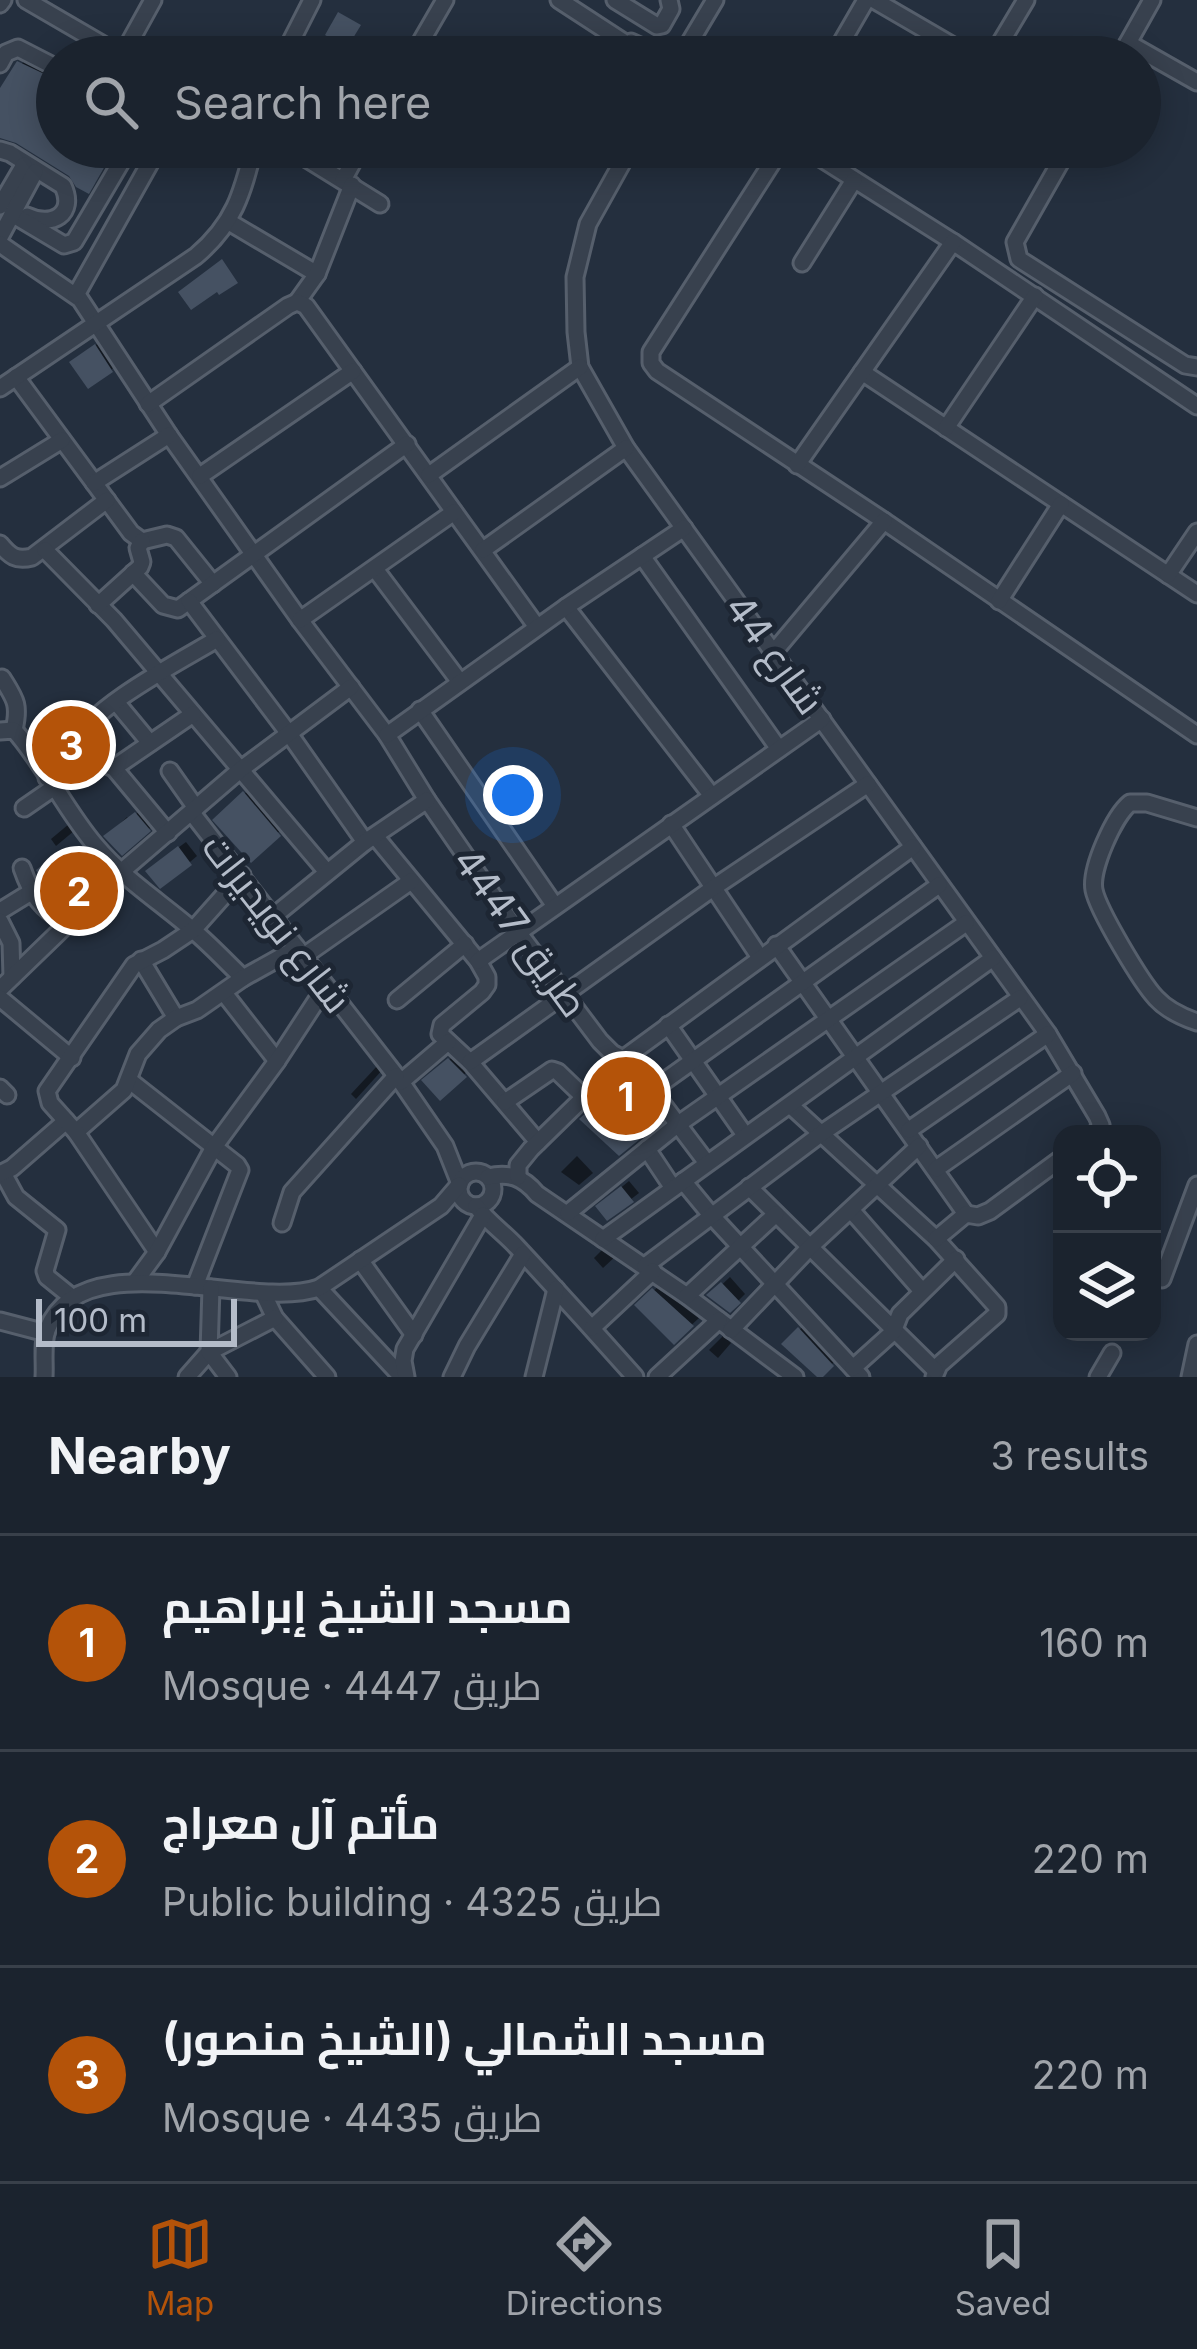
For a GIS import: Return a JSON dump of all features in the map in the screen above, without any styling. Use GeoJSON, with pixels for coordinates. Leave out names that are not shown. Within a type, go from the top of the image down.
{"type":"FeatureCollection","features":[{"type":"Feature","properties":{"kind":"street"},"geometry":{"type":"LineString","coordinates":[[26,0],[87,36]]}},
{"type":"Feature","properties":{"kind":"street"},"geometry":{"type":"LineString","coordinates":[[134,36],[153,0]]}},
{"type":"Feature","properties":{"kind":"street"},"geometry":{"type":"LineString","coordinates":[[291,0],[310,4],[294,36]]}},
{"type":"Feature","properties":{"kind":"street"},"geometry":{"type":"LineString","coordinates":[[424,36],[445,0]]}},
{"type":"Feature","properties":{"kind":"street"},"geometry":{"type":"LineString","coordinates":[[559,0],[614,36]]}},
{"type":"Feature","properties":{"kind":"street"},"geometry":{"type":"LineString","coordinates":[[615,0],[658,26],[671,9],[669,0]]}},
{"type":"Feature","properties":{"kind":"street"},"geometry":{"type":"LineString","coordinates":[[694,36],[715,0]]}},
{"type":"Feature","properties":{"kind":"street"},"geometry":{"type":"LineString","coordinates":[[847,36],[870,0],[934,36]]}},
{"type":"Feature","properties":{"kind":"street"},"geometry":{"type":"LineString","coordinates":[[1005,36],[1026,0]]}},
{"type":"Feature","properties":{"kind":"street"},"geometry":{"type":"LineString","coordinates":[[1132,36],[1152,0]]}},
{"type":"Feature","properties":{"kind":"street"},"geometry":{"type":"LineString","coordinates":[[0,64],[6,53],[18,48],[36,57]]}},
{"type":"Feature","properties":{"kind":"street"},"geometry":{"type":"LineString","coordinates":[[1161,66],[1197,82]]}},
{"type":"Feature","properties":{"kind":"street"},"geometry":{"type":"LineString","coordinates":[[0,150],[63,186],[67,193],[65,209],[57,218],[41,221],[6,207]]}},
{"type":"Feature","properties":{"kind":"street"},"geometry":{"type":"LineString","coordinates":[[6,207],[70,244],[118,168]]}},
{"type":"Feature","properties":{"kind":"street"},"geometry":{"type":"LineString","coordinates":[[30,169],[6,207],[0,240],[71,292],[146,168]]}},
{"type":"Feature","properties":{"kind":"street"},"geometry":{"type":"LineString","coordinates":[[0,388],[214,241],[239,201],[248,168]]}},
{"type":"Feature","properties":{"kind":"street"},"geometry":{"type":"LineString","coordinates":[[323,168],[380,204]]}},
{"type":"Feature","properties":{"kind":"street"},"geometry":{"type":"LineString","coordinates":[[148,404],[297,302],[317,274],[353,168]]}},
{"type":"Feature","properties":{"kind":"street","name":"شارع 44"},"geometry":{"type":"LineString","coordinates":[[619,168],[588,224],[575,278],[580,367],[626,448],[1048,1034],[1101,1125]]}},
{"type":"Feature","properties":{"kind":"street"},"geometry":{"type":"LineString","coordinates":[[769,168],[651,352],[657,371],[1197,735]]}},
{"type":"Feature","properties":{"kind":"street"},"geometry":{"type":"LineString","coordinates":[[835,168],[1197,406]]}},
{"type":"Feature","properties":{"kind":"street"},"geometry":{"type":"LineString","coordinates":[[1057,168],[1015,242],[1018,259],[1185,365],[1197,368]]}},
{"type":"Feature","properties":{"kind":"street"},"geometry":{"type":"LineString","coordinates":[[802,263],[854,180]]}},
{"type":"Feature","properties":{"kind":"street"},"geometry":{"type":"LineString","coordinates":[[229,222],[317,274]]}},
{"type":"Feature","properties":{"kind":"street"},"geometry":{"type":"LineString","coordinates":[[797,465],[953,242]]}},
{"type":"Feature","properties":{"kind":"street","name":"طريق 4447"},"geometry":{"type":"LineString","coordinates":[[71,292],[69,301],[93,326],[387,735],[518,932],[600,1041],[652,1090],[707,1163]]}},
{"type":"Feature","properties":{"kind":"street"},"geometry":{"type":"LineString","coordinates":[[946,428],[1035,296]]}},
{"type":"Feature","properties":{"kind":"street"},"geometry":{"type":"LineString","coordinates":[[297,302],[306,307],[537,627]]}},
{"type":"Feature","properties":{"kind":"street"},"geometry":{"type":"LineString","coordinates":[[429,475],[580,367]]}},
{"type":"Feature","properties":{"kind":"street"},"geometry":{"type":"LineString","coordinates":[[200,476],[353,371]]}},
{"type":"Feature","properties":{"kind":"street"},"geometry":{"type":"LineString","coordinates":[[862,372],[1197,594]]}},
{"type":"Feature","properties":{"kind":"street"},"geometry":{"type":"LineString","coordinates":[[16,377],[131,533],[142,541]]}},
{"type":"Feature","properties":{"kind":"street"},"geometry":{"type":"LineString","coordinates":[[94,483],[169,435]]}},
{"type":"Feature","properties":{"kind":"street"},"geometry":{"type":"LineString","coordinates":[[0,478],[62,440]]}},
{"type":"Feature","properties":{"kind":"street"},"geometry":{"type":"LineString","coordinates":[[134,573],[168,608],[178,609],[406,444]]}},
{"type":"Feature","properties":{"kind":"street"},"geometry":{"type":"LineString","coordinates":[[483,550],[626,448]]}},
{"type":"Feature","properties":{"kind":"street"},"geometry":{"type":"LineString","coordinates":[[0,544],[20,560],[45,550],[106,500]]}},
{"type":"Feature","properties":{"kind":"street"},"geometry":{"type":"LineString","coordinates":[[999,601],[1061,504]]}},
{"type":"Feature","properties":{"kind":"street"},"geometry":{"type":"LineString","coordinates":[[300,620],[454,512]]}},
{"type":"Feature","properties":{"kind":"street"},"geometry":{"type":"LineString","coordinates":[[773,653],[884,521]]}},
{"type":"Feature","properties":{"kind":"street"},"geometry":{"type":"LineString","coordinates":[[387,735],[684,528]]}},
{"type":"Feature","properties":{"kind":"street"},"geometry":{"type":"LineString","coordinates":[[1168,575],[1197,532]]}},
{"type":"Feature","properties":{"kind":"street"},"geometry":{"type":"LineString","coordinates":[[98,604],[141,565],[138,548],[142,541],[167,535],[176,538],[213,584]]}},
{"type":"Feature","properties":{"kind":"street"},"geometry":{"type":"LineString","coordinates":[[45,550],[160,674],[327,872]]}},
{"type":"Feature","properties":{"kind":"street"},"geometry":{"type":"LineString","coordinates":[[642,556],[779,749]]}},
{"type":"Feature","properties":{"kind":"street"},"geometry":{"type":"LineString","coordinates":[[375,568],[460,682]]}},
{"type":"Feature","properties":{"kind":"street"},"geometry":{"type":"LineString","coordinates":[[189,602],[370,839],[478,962],[487,985],[442,1025],[440,1034],[538,1142]]}},
{"type":"Feature","properties":{"kind":"street"},"geometry":{"type":"LineString","coordinates":[[566,607],[712,796]]}},
{"type":"Feature","properties":{"kind":"street"},"geometry":{"type":"LineString","coordinates":[[193,714],[114,768],[106,767],[77,742],[116,702],[217,639]]}},
{"type":"Feature","properties":{"kind":"street"},"geometry":{"type":"LineString","coordinates":[[2,678],[17,702],[7,731],[95,845],[243,978]]}},
{"type":"Feature","properties":{"kind":"street"},"geometry":{"type":"LineString","coordinates":[[170,772],[194,811],[240,770],[351,687]]}},
{"type":"Feature","properties":{"kind":"street"},"geometry":{"type":"LineString","coordinates":[[116,702],[150,743]]}},
{"type":"Feature","properties":{"kind":"street"},"geometry":{"type":"LineString","coordinates":[[420,710],[555,906]]}},
{"type":"Feature","properties":{"kind":"street"},"geometry":{"type":"LineString","coordinates":[[478,962],[822,719]]}},
{"type":"Feature","properties":{"kind":"street"},"geometry":{"type":"LineString","coordinates":[[24,808],[86,752]]}},
{"type":"Feature","properties":{"kind":"street"},"geometry":{"type":"LineString","coordinates":[[114,768],[168,833]]}},
{"type":"Feature","properties":{"kind":"street"},"geometry":{"type":"LineString","coordinates":[[470,1062],[868,784]]}},
{"type":"Feature","properties":{"kind":"street"},"geometry":{"type":"LineString","coordinates":[[274,916],[427,800]]}},
{"type":"Feature","properties":{"kind":"street"},"geometry":{"type":"LineString","coordinates":[[1197,818],[1147,803],[1130,803],[1123,808],[1097,864],[1094,889],[1156,999],[1197,1022]]}},
{"type":"Feature","properties":{"kind":"street","name":"شارع نويديرات"},"geometry":{"type":"LineString","coordinates":[[6,982],[194,811],[399,1078],[445,1146],[459,1185]]}},
{"type":"Feature","properties":{"kind":"street"},"geometry":{"type":"LineString","coordinates":[[671,824],[760,956]]}},
{"type":"Feature","properties":{"kind":"street"},"geometry":{"type":"LineString","coordinates":[[518,1177],[518,1165],[538,1142],[623,1059],[913,847]]}},
{"type":"Feature","properties":{"kind":"street"},"geometry":{"type":"LineString","coordinates":[[22,868],[31,892],[46,910],[67,922]]}},
{"type":"Feature","properties":{"kind":"street"},"geometry":{"type":"LineString","coordinates":[[157,1252],[71,1126],[50,1103],[47,1090],[134,965],[193,930],[242,875]]}},
{"type":"Feature","properties":{"kind":"street"},"geometry":{"type":"LineString","coordinates":[[73,1298],[45,1271],[57,1230],[16,1197],[2,1173],[102,1111],[130,1082],[134,1064],[151,1037],[176,1018],[243,978],[301,952],[411,881]]}},
{"type":"Feature","properties":{"kind":"street"},"geometry":{"type":"LineString","coordinates":[[652,1090],[939,885]]}},
{"type":"Feature","properties":{"kind":"street"},"geometry":{"type":"LineString","coordinates":[[0,910],[31,892]]}},
{"type":"Feature","properties":{"kind":"street"},"geometry":{"type":"LineString","coordinates":[[0,921],[11,943],[6,982]]}},
{"type":"Feature","properties":{"kind":"street"},"geometry":{"type":"LineString","coordinates":[[568,1213],[677,1125],[966,923]]}},
{"type":"Feature","properties":{"kind":"street"},"geometry":{"type":"LineString","coordinates":[[397,1000],[465,944]]}},
{"type":"Feature","properties":{"kind":"street"},"geometry":{"type":"LineString","coordinates":[[776,945],[966,1214],[990,1211],[1053,1165]]}},
{"type":"Feature","properties":{"kind":"street"},"geometry":{"type":"LineString","coordinates":[[604,1239],[993,958]]}},
{"type":"Feature","properties":{"kind":"street"},"geometry":{"type":"LineString","coordinates":[[141,960],[176,1018]]}},
{"type":"Feature","properties":{"kind":"street"},"geometry":{"type":"LineString","coordinates":[[135,1282],[157,1252],[214,1147],[326,986]]}},
{"type":"Feature","properties":{"kind":"street"},"geometry":{"type":"LineString","coordinates":[[224,993],[277,1061]]}},
{"type":"Feature","properties":{"kind":"street"},"geometry":{"type":"LineString","coordinates":[[0,998],[72,1058]]}},
{"type":"Feature","properties":{"kind":"street"},"geometry":{"type":"LineString","coordinates":[[592,1328],[711,1215],[1020,998]]}},
{"type":"Feature","properties":{"kind":"street"},"geometry":{"type":"LineString","coordinates":[[668,1025],[745,1136]]}},
{"type":"Feature","properties":{"kind":"street"},"geometry":{"type":"LineString","coordinates":[[908,1130],[1048,1034]]}},
{"type":"Feature","properties":{"kind":"street"},"geometry":{"type":"LineString","coordinates":[[282,1222],[292,1192],[399,1078],[448,1042]]}},
{"type":"Feature","properties":{"kind":"street"},"geometry":{"type":"LineString","coordinates":[[505,1102],[552,1070],[585,1098]]}},
{"type":"Feature","properties":{"kind":"street"},"geometry":{"type":"LineString","coordinates":[[936,1169],[1072,1073]]}},
{"type":"Feature","properties":{"kind":"street"},"geometry":{"type":"LineString","coordinates":[[130,1082],[240,1170],[203,1287],[209,1352],[228,1377]]}},
{"type":"Feature","properties":{"kind":"street"},"geometry":{"type":"LineString","coordinates":[[749,1186],[935,1374],[999,1310],[936,1239],[790,1105]]}},
{"type":"Feature","properties":{"kind":"street","name":"شارع نويديرات"},"geometry":{"type":"LineString","coordinates":[[445,1146],[483,1175]]}},
{"type":"Feature","properties":{"kind":"street"},"geometry":{"type":"LineString","coordinates":[[657,1377],[775,1283],[919,1146]]}},
{"type":"Feature","properties":{"kind":"street"},"geometry":{"type":"LineString","coordinates":[[647,1149],[857,1373],[893,1332],[900,1314],[956,1259]]}},
{"type":"Feature","properties":{"kind":"street"},"geometry":{"type":"LineString","coordinates":[[44,1377],[46,1333],[62,1308],[91,1290],[135,1282],[263,1295],[319,1288],[433,1211],[465,1176],[503,1174],[518,1177],[795,1377]]}},
{"type":"Feature","properties":{"kind":"street"},"geometry":{"type":"LineString","coordinates":[[404,1377],[405,1349],[493,1186],[483,1175]]}},
{"type":"Feature","properties":{"kind":"street"},"geometry":{"type":"LineString","coordinates":[[459,1185],[461,1197],[482,1205],[634,1377]]}},
{"type":"Feature","properties":{"kind":"street"},"geometry":{"type":"LineString","coordinates":[[1162,1279],[1197,1185]]}},
{"type":"Feature","properties":{"kind":"street"},"geometry":{"type":"LineString","coordinates":[[433,1211],[482,1205],[513,1189],[537,1194]]}},
{"type":"Feature","properties":{"kind":"street"},"geometry":{"type":"LineString","coordinates":[[850,1210],[922,1291]]}},
{"type":"Feature","properties":{"kind":"street"},"geometry":{"type":"LineString","coordinates":[[687,1295],[776,1214]]}},
{"type":"Feature","properties":{"kind":"street"},"geometry":{"type":"LineString","coordinates":[[936,1239],[966,1214]]}},
{"type":"Feature","properties":{"kind":"street"},"geometry":{"type":"LineString","coordinates":[[452,1377],[523,1254]]}},
{"type":"Feature","properties":{"kind":"street"},"geometry":{"type":"LineString","coordinates":[[360,1260],[414,1334]]}},
{"type":"Feature","properties":{"kind":"street"},"geometry":{"type":"LineString","coordinates":[[319,1288],[404,1377]]}},
{"type":"Feature","properties":{"kind":"street"},"geometry":{"type":"LineString","coordinates":[[534,1377],[556,1289]]}},
{"type":"Feature","properties":{"kind":"street"},"geometry":{"type":"LineString","coordinates":[[263,1295],[274,1318],[327,1377]]}},
{"type":"Feature","properties":{"kind":"street"},"geometry":{"type":"LineString","coordinates":[[187,1377],[209,1352],[274,1318]]}},
{"type":"Feature","properties":{"kind":"street"},"geometry":{"type":"LineString","coordinates":[[0,1321],[46,1333]]}},
{"type":"Feature","properties":{"kind":"street"},"geometry":{"type":"LineString","coordinates":[[1190,1377],[1197,1344]]}},
{"type":"Feature","properties":{"kind":"street"},"geometry":{"type":"LineString","coordinates":[[1098,1377],[1112,1353]]}},
{"type":"Feature","properties":{"kind":"building"},"geometry":{"type":"Polygon","coordinates":[[[338,12],[361,25],[354,36],[325,35],[338,12]]]}},
{"type":"Feature","properties":{"kind":"building"},"geometry":{"type":"Polygon","coordinates":[[[17,61],[36,70],[36,155],[0,138],[0,88],[17,61]]]}},
{"type":"Feature","properties":{"kind":"building"},"geometry":{"type":"Polygon","coordinates":[[[56,168],[104,168],[89,194],[56,168]]]}},
{"type":"Feature","properties":{"kind":"building"},"geometry":{"type":"Polygon","coordinates":[[[222,259],[238,283],[191,310],[178,292],[222,259]]]}},
{"type":"Feature","properties":{"kind":"building"},"geometry":{"type":"Polygon","coordinates":[[[95,344],[113,372],[88,389],[69,362],[95,344]]]}},
{"type":"Feature","properties":{"kind":"building"},"geometry":{"type":"Polygon","coordinates":[[[243,791],[281,836],[251,863],[212,820],[243,791]]]}},
{"type":"Feature","properties":{"kind":"building"},"geometry":{"type":"Polygon","coordinates":[[[135,812],[151,831],[122,856],[103,836],[135,812]]]}},
{"type":"Feature","properties":{"kind":"building"},"geometry":{"type":"Polygon","coordinates":[[[178,846],[192,865],[160,889],[145,871],[178,846]]]}},
{"type":"Feature","properties":{"kind":"building"},"geometry":{"type":"Polygon","coordinates":[[[53,857],[70,877],[89,857],[102,870],[66,908],[48,893],[36,870],[53,857]]]}},
{"type":"Feature","properties":{"kind":"building"},"geometry":{"type":"Polygon","coordinates":[[[448,1058],[467,1077],[440,1101],[421,1080],[448,1058]]]}},
{"type":"Feature","properties":{"kind":"building"},"geometry":{"type":"Polygon","coordinates":[[[625,1079],[661,1122],[619,1156],[579,1119],[625,1079]]]}},
{"type":"Feature","properties":{"kind":"building"},"geometry":{"type":"Polygon","coordinates":[[[621,1186],[634,1202],[607,1221],[595,1206],[621,1186]]]}},
{"type":"Feature","properties":{"kind":"building"},"geometry":{"type":"Polygon","coordinates":[[[721,1282],[741,1303],[730,1313],[706,1295],[721,1282]]]}},
{"type":"Feature","properties":{"kind":"building"},"geometry":{"type":"Polygon","coordinates":[[[652,1288],[694,1326],[674,1345],[634,1305],[652,1288]]]}},
{"type":"Feature","properties":{"kind":"building"},"geometry":{"type":"Polygon","coordinates":[[[798,1327],[834,1366],[823,1377],[817,1377],[781,1344],[798,1327]]]}},
{"type":"Feature","properties":{"kind":"place","name":"مسجد الشمالي (الشيخ منصور)"},"geometry":{"type":"Point","coordinates":[71,745]}},
{"type":"Feature","properties":{"kind":"place","name":"مأتم آل معراج"},"geometry":{"type":"Point","coordinates":[79,891]}},
{"type":"Feature","properties":{"kind":"place","name":"مسجد الشيخ إبراهيم"},"geometry":{"type":"Point","coordinates":[626,1096]}}]}
